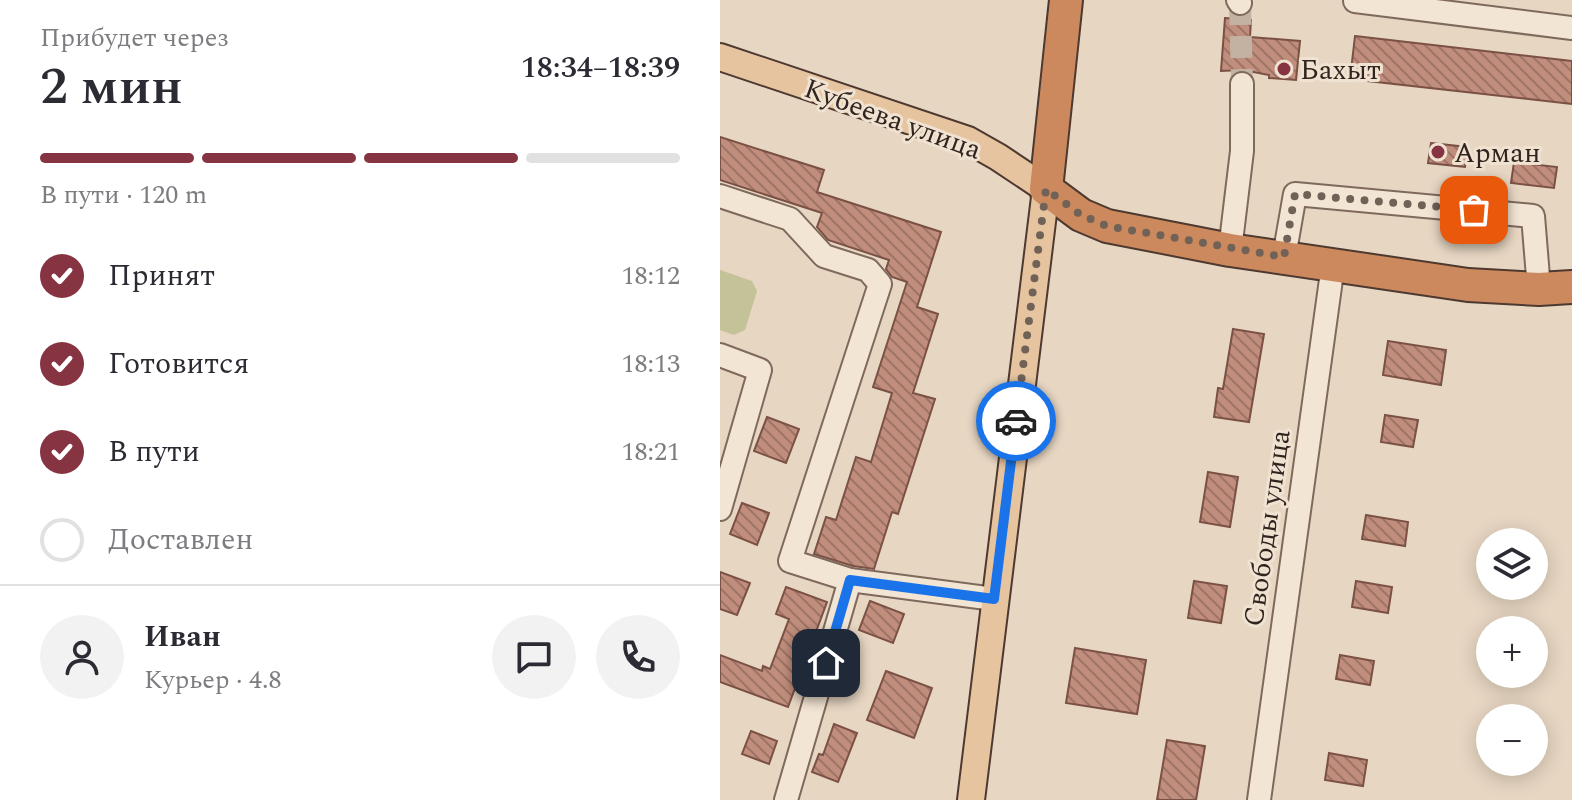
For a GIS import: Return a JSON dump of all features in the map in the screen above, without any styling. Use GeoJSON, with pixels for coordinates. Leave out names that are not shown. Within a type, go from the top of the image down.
{"type":"FeatureCollection","features":[{"type":"Feature","properties":{"kind":"highway"},"geometry":{"type":"LineString","coordinates":[[1046,189],[1066,0]]}},
{"type":"Feature","properties":{"kind":"highway","name":"Кубеева улица"},"geometry":{"type":"LineString","coordinates":[[1046,189],[1081,215],[1107,226],[1230,250],[1468,285],[1539,289],[1572,287]]}},
{"type":"Feature","properties":{"kind":"main road","name":"Кубеева улица"},"geometry":{"type":"LineString","coordinates":[[720,57],[968,140],[1046,189]]}},
{"type":"Feature","properties":{"kind":"main road"},"geometry":{"type":"LineString","coordinates":[[971,800],[1046,189]]}},
{"type":"Feature","properties":{"kind":"street"},"geometry":{"type":"LineString","coordinates":[[1355,1],[1572,28]]}},
{"type":"Feature","properties":{"kind":"street"},"geometry":{"type":"LineString","coordinates":[[1230,250],[1242,151],[1242,84]]}},
{"type":"Feature","properties":{"kind":"street"},"geometry":{"type":"LineString","coordinates":[[1284,257],[1295,194],[1533,216],[1539,289]]}},
{"type":"Feature","properties":{"kind":"street"},"geometry":{"type":"LineString","coordinates":[[720,196],[790,219],[824,256],[868,270],[880,284],[790,561],[850,580],[994,599]]}},
{"type":"Feature","properties":{"kind":"street","name":"Свободы улица"},"geometry":{"type":"LineString","coordinates":[[1259,800],[1333,265]]}},
{"type":"Feature","properties":{"kind":"street"},"geometry":{"type":"LineString","coordinates":[[720,355],[760,370],[720,509]]}},
{"type":"Feature","properties":{"kind":"street"},"geometry":{"type":"LineString","coordinates":[[786,800],[850,580]]}},
{"type":"Feature","properties":{"kind":"shaded area"},"geometry":{"type":"Polygon","coordinates":[[[720,270],[752,281],[757,291],[745,330],[734,335],[720,330],[720,270]]]}},
{"type":"Feature","properties":{"kind":"building"},"geometry":{"type":"Polygon","coordinates":[[[1225,18],[1251,20],[1250,37],[1300,41],[1296,80],[1269,78],[1269,75],[1243,70],[1221,71],[1225,18]]]}},
{"type":"Feature","properties":{"kind":"building"},"geometry":{"type":"Polygon","coordinates":[[[1355,36],[1572,61],[1572,104],[1350,79],[1355,36]]]}},
{"type":"Feature","properties":{"kind":"building"},"geometry":{"type":"Polygon","coordinates":[[[720,137],[824,170],[817,192],[941,232],[917,307],[938,314],[913,393],[935,399],[898,514],[892,512],[874,569],[814,554],[826,517],[836,520],[856,457],[871,462],[892,393],[873,387],[907,282],[892,277],[886,269],[889,260],[828,240],[817,227],[822,213],[720,180],[720,137]]]}},
{"type":"Feature","properties":{"kind":"building"},"geometry":{"type":"Polygon","coordinates":[[[1431,143],[1467,147],[1465,167],[1428,163],[1431,143]]]}},
{"type":"Feature","properties":{"kind":"building"},"geometry":{"type":"Polygon","coordinates":[[[1514,162],[1557,167],[1554,188],[1511,183],[1514,162]]]}},
{"type":"Feature","properties":{"kind":"building"},"geometry":{"type":"Polygon","coordinates":[[[1233,329],[1264,334],[1249,422],[1214,417],[1218,388],[1223,389],[1233,329]]]}},
{"type":"Feature","properties":{"kind":"building"},"geometry":{"type":"Polygon","coordinates":[[[1388,341],[1446,350],[1441,385],[1383,375],[1388,341]]]}},
{"type":"Feature","properties":{"kind":"building"},"geometry":{"type":"Polygon","coordinates":[[[1385,415],[1418,420],[1413,447],[1381,442],[1385,415]]]}},
{"type":"Feature","properties":{"kind":"building"},"geometry":{"type":"Polygon","coordinates":[[[767,417],[799,429],[786,463],[754,451],[767,417]]]}},
{"type":"Feature","properties":{"kind":"building"},"geometry":{"type":"Polygon","coordinates":[[[1208,472],[1238,477],[1230,527],[1200,522],[1208,472]]]}},
{"type":"Feature","properties":{"kind":"building"},"geometry":{"type":"Polygon","coordinates":[[[742,503],[769,513],[757,545],[730,534],[742,503]]]}},
{"type":"Feature","properties":{"kind":"building"},"geometry":{"type":"Polygon","coordinates":[[[1366,515],[1408,522],[1405,546],[1362,539],[1366,515]]]}},
{"type":"Feature","properties":{"kind":"building"},"geometry":{"type":"Polygon","coordinates":[[[720,572],[750,583],[737,615],[720,609],[720,572]]]}},
{"type":"Feature","properties":{"kind":"building"},"geometry":{"type":"Polygon","coordinates":[[[1194,581],[1227,586],[1221,623],[1188,618],[1194,581]]]}},
{"type":"Feature","properties":{"kind":"building"},"geometry":{"type":"Polygon","coordinates":[[[1356,581],[1392,587],[1388,613],[1352,607],[1356,581]]]}},
{"type":"Feature","properties":{"kind":"building"},"geometry":{"type":"Polygon","coordinates":[[[786,587],[827,602],[788,707],[720,682],[720,655],[762,671],[763,666],[770,669],[789,619],[776,614],[786,587]]]}},
{"type":"Feature","properties":{"kind":"building"},"geometry":{"type":"Polygon","coordinates":[[[870,601],[904,614],[893,643],[859,630],[870,601]]]}},
{"type":"Feature","properties":{"kind":"building"},"geometry":{"type":"Polygon","coordinates":[[[1075,648],[1146,660],[1137,714],[1066,703],[1075,648]]]}},
{"type":"Feature","properties":{"kind":"building"},"geometry":{"type":"Polygon","coordinates":[[[1340,655],[1374,661],[1370,685],[1336,679],[1340,655]]]}},
{"type":"Feature","properties":{"kind":"building"},"geometry":{"type":"Polygon","coordinates":[[[886,671],[932,688],[914,738],[867,720],[886,671]]]}},
{"type":"Feature","properties":{"kind":"building"},"geometry":{"type":"Polygon","coordinates":[[[834,724],[857,733],[838,782],[812,772],[819,754],[823,755],[834,724]]]}},
{"type":"Feature","properties":{"kind":"building"},"geometry":{"type":"Polygon","coordinates":[[[751,731],[777,741],[769,764],[742,754],[751,731]]]}},
{"type":"Feature","properties":{"kind":"building"},"geometry":{"type":"Polygon","coordinates":[[[1167,740],[1205,746],[1196,800],[1157,800],[1167,740]]]}},
{"type":"Feature","properties":{"kind":"building"},"geometry":{"type":"Polygon","coordinates":[[[1329,753],[1367,760],[1363,786],[1325,780],[1329,753]]]}},
{"type":"Feature","properties":{"kind":"tunnel"},"geometry":{"type":"LineString","coordinates":[[1240,3],[1242,84]]}},
{"type":"Feature","properties":{"kind":"way so far"},"geometry":{"type":"LineString","coordinates":[[1016,421],[1046,189],[1081,215],[1107,226],[1230,250],[1284,257],[1295,194],[1474,210]]}},
{"type":"Feature","properties":{"kind":"place","name":"Бахыт"},"geometry":{"type":"Point","coordinates":[1284,69]}},
{"type":"Feature","properties":{"kind":"place","name":"Арман"},"geometry":{"type":"Point","coordinates":[1438,152]}},
{"type":"Feature","properties":{"kind":"route"},"geometry":{"type":"LineString","coordinates":[[826,663],[850,580],[994,599],[1016,421]]}}]}
